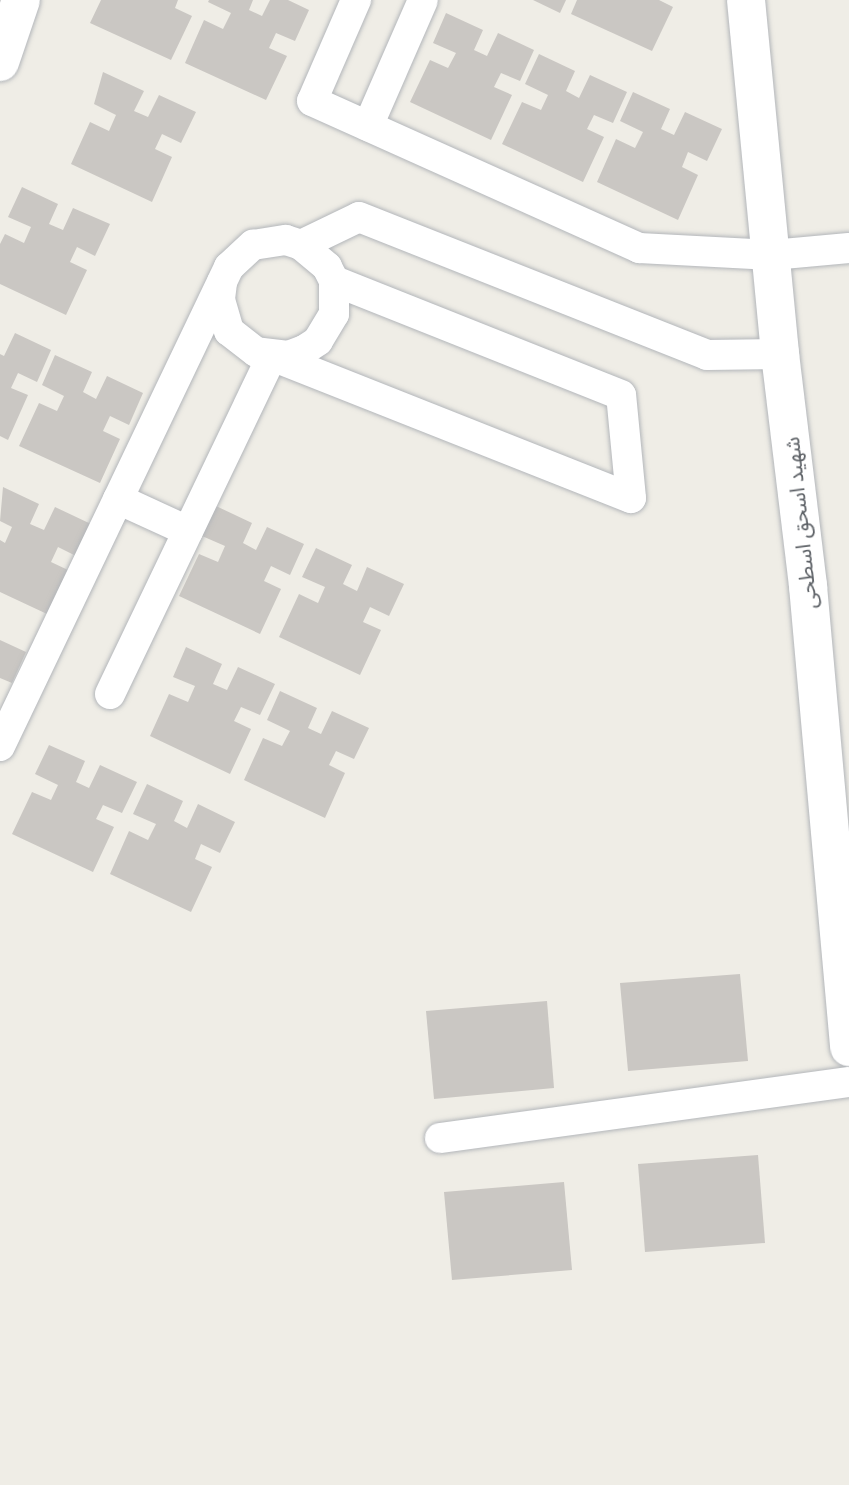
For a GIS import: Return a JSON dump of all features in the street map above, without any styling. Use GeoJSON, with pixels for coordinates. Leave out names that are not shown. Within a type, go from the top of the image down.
{"type":"FeatureCollection","features":[{"type":"Feature","properties":{"kind":"street"},"geometry":{"type":"LineString","coordinates":[[0,62],[21,0]]}},
{"type":"Feature","properties":{"kind":"street"},"geometry":{"type":"LineString","coordinates":[[356,0],[312,101],[639,248],[772,255],[849,248]]}},
{"type":"Feature","properties":{"kind":"street"},"geometry":{"type":"LineString","coordinates":[[368,126],[423,0]]}},
{"type":"Feature","properties":{"kind":"street","name":"شهید اسحق اسطحی"},"geometry":{"type":"LineString","coordinates":[[746,0],[780,354],[841,881],[849,1047]]}},
{"type":"Feature","properties":{"kind":"street"},"geometry":{"type":"LineString","coordinates":[[302,245],[359,216],[707,355],[780,354]]}},
{"type":"Feature","properties":{"kind":"street"},"geometry":{"type":"LineString","coordinates":[[0,746],[229,267],[253,246],[286,240],[302,245],[327,267],[334,281],[334,314],[318,341],[288,356],[272,356]]}},
{"type":"Feature","properties":{"kind":"street"},"geometry":{"type":"LineString","coordinates":[[222,282],[220,299],[229,331],[248,348],[631,498],[621,396],[334,281]]}},
{"type":"Feature","properties":{"kind":"street"},"geometry":{"type":"LineString","coordinates":[[110,694],[272,356]]}},
{"type":"Feature","properties":{"kind":"street"},"geometry":{"type":"LineString","coordinates":[[118,499],[188,531]]}},
{"type":"Feature","properties":{"kind":"street"},"geometry":{"type":"LineString","coordinates":[[440,1138],[849,1082]]}},
{"type":"Feature","properties":{"kind":"building"},"geometry":{"type":"Polygon","coordinates":[[[101,0],[178,0],[175,8],[192,16],[171,60],[90,23],[101,0]]]}},
{"type":"Feature","properties":{"kind":"building"},"geometry":{"type":"Polygon","coordinates":[[[253,0],[249,10],[262,16],[270,0],[288,0],[309,10],[295,41],[276,33],[269,48],[287,56],[266,100],[185,63],[204,20],[223,29],[231,13],[208,2],[253,0]]]}},
{"type":"Feature","properties":{"kind":"building"},"geometry":{"type":"Polygon","coordinates":[[[533,0],[566,0],[560,13],[533,0]]]}},
{"type":"Feature","properties":{"kind":"building"},"geometry":{"type":"Polygon","coordinates":[[[577,0],[659,0],[673,7],[652,51],[571,14],[577,0]]]}},
{"type":"Feature","properties":{"kind":"building"},"geometry":{"type":"Polygon","coordinates":[[[446,13],[483,30],[474,50],[487,56],[498,33],[534,50],[520,81],[501,73],[494,87],[512,95],[491,140],[410,102],[430,60],[448,68],[456,53],[433,43],[446,13]]]}},
{"type":"Feature","properties":{"kind":"building"},"geometry":{"type":"Polygon","coordinates":[[[539,54],[575,71],[566,91],[579,98],[590,75],[627,92],[613,123],[594,115],[587,129],[604,137],[583,182],[502,144],[522,102],[541,110],[548,95],[525,84],[539,54]]]}},
{"type":"Feature","properties":{"kind":"building"},"geometry":{"type":"Polygon","coordinates":[[[103,72],[144,91],[134,111],[148,117],[159,95],[196,112],[181,143],[162,134],[155,149],[172,157],[152,202],[71,164],[90,122],[109,131],[116,115],[94,104],[103,72]]]}},
{"type":"Feature","properties":{"kind":"building"},"geometry":{"type":"Polygon","coordinates":[[[633,92],[670,109],[661,129],[674,135],[685,112],[722,129],[707,161],[688,152],[682,167],[698,175],[678,220],[597,182],[616,139],[635,148],[643,132],[620,121],[633,92]]]}},
{"type":"Feature","properties":{"kind":"building"},"geometry":{"type":"Polygon","coordinates":[[[22,187],[58,204],[49,224],[63,230],[73,208],[110,224],[95,256],[77,247],[70,262],[87,270],[66,315],[0,284],[0,244],[5,234],[24,243],[31,227],[8,217],[22,187]]]}},
{"type":"Feature","properties":{"kind":"building"},"geometry":{"type":"Polygon","coordinates":[[[15,333],[51,350],[37,382],[18,373],[11,388],[28,395],[8,440],[0,436],[0,354],[4,356],[15,333]]]}},
{"type":"Feature","properties":{"kind":"building"},"geometry":{"type":"Polygon","coordinates":[[[55,355],[92,372],[83,392],[96,399],[107,376],[143,393],[129,425],[110,416],[103,431],[120,439],[100,483],[19,446],[39,403],[57,411],[64,396],[42,385],[55,355]]]}},
{"type":"Feature","properties":{"kind":"building"},"geometry":{"type":"Polygon","coordinates":[[[3,487],[39,504],[30,524],[44,530],[55,507],[91,524],[76,556],[58,547],[51,562],[68,570],[47,614],[0,592],[0,540],[5,543],[12,527],[0,521],[3,487]]]}},
{"type":"Feature","properties":{"kind":"building"},"geometry":{"type":"Polygon","coordinates":[[[216,506],[252,523],[243,543],[256,550],[267,527],[304,544],[290,575],[271,566],[264,581],[281,589],[260,634],[179,596],[199,554],[218,562],[225,546],[202,536],[216,506]]]}},
{"type":"Feature","properties":{"kind":"building"},"geometry":{"type":"Polygon","coordinates":[[[316,548],[352,565],[343,584],[357,591],[367,567],[404,584],[389,616],[370,607],[363,622],[381,630],[360,675],[279,637],[299,594],[318,603],[325,587],[302,577],[316,548]]]}},
{"type":"Feature","properties":{"kind":"building"},"geometry":{"type":"Polygon","coordinates":[[[0,640],[26,652],[12,683],[0,678],[0,640]]]}},
{"type":"Feature","properties":{"kind":"building"},"geometry":{"type":"Polygon","coordinates":[[[186,647],[222,664],[213,684],[227,690],[238,667],[275,684],[260,715],[241,707],[234,721],[251,729],[230,774],[150,736],[169,694],[188,702],[195,686],[173,677],[186,647]]]}},
{"type":"Feature","properties":{"kind":"building"},"geometry":{"type":"Polygon","coordinates":[[[280,691],[317,708],[308,728],[321,734],[332,711],[369,728],[354,759],[336,751],[329,765],[345,773],[325,818],[244,780],[263,738],[282,746],[290,731],[267,720],[280,691]]]}},
{"type":"Feature","properties":{"kind":"building"},"geometry":{"type":"Polygon","coordinates":[[[49,745],[85,761],[76,782],[89,788],[100,765],[137,782],[122,813],[103,805],[96,819],[114,827],[93,872],[12,834],[32,792],[51,800],[58,785],[35,774],[49,745]]]}},
{"type":"Feature","properties":{"kind":"building"},"geometry":{"type":"Polygon","coordinates":[[[147,784],[183,801],[174,821],[187,828],[198,804],[235,822],[220,853],[201,844],[195,859],[212,867],[191,912],[110,874],[129,831],[148,840],[156,824],[133,814],[147,784]]]}},
{"type":"Feature","properties":{"kind":"building"},"geometry":{"type":"Polygon","coordinates":[[[740,974],[748,1061],[628,1071],[620,983],[740,974]]]}},
{"type":"Feature","properties":{"kind":"building"},"geometry":{"type":"Polygon","coordinates":[[[547,1001],[554,1088],[434,1099],[426,1011],[547,1001]]]}},
{"type":"Feature","properties":{"kind":"building"},"geometry":{"type":"Polygon","coordinates":[[[758,1155],[765,1243],[645,1252],[638,1164],[758,1155]]]}},
{"type":"Feature","properties":{"kind":"building"},"geometry":{"type":"Polygon","coordinates":[[[564,1182],[572,1270],[452,1280],[444,1192],[564,1182]]]}}]}
